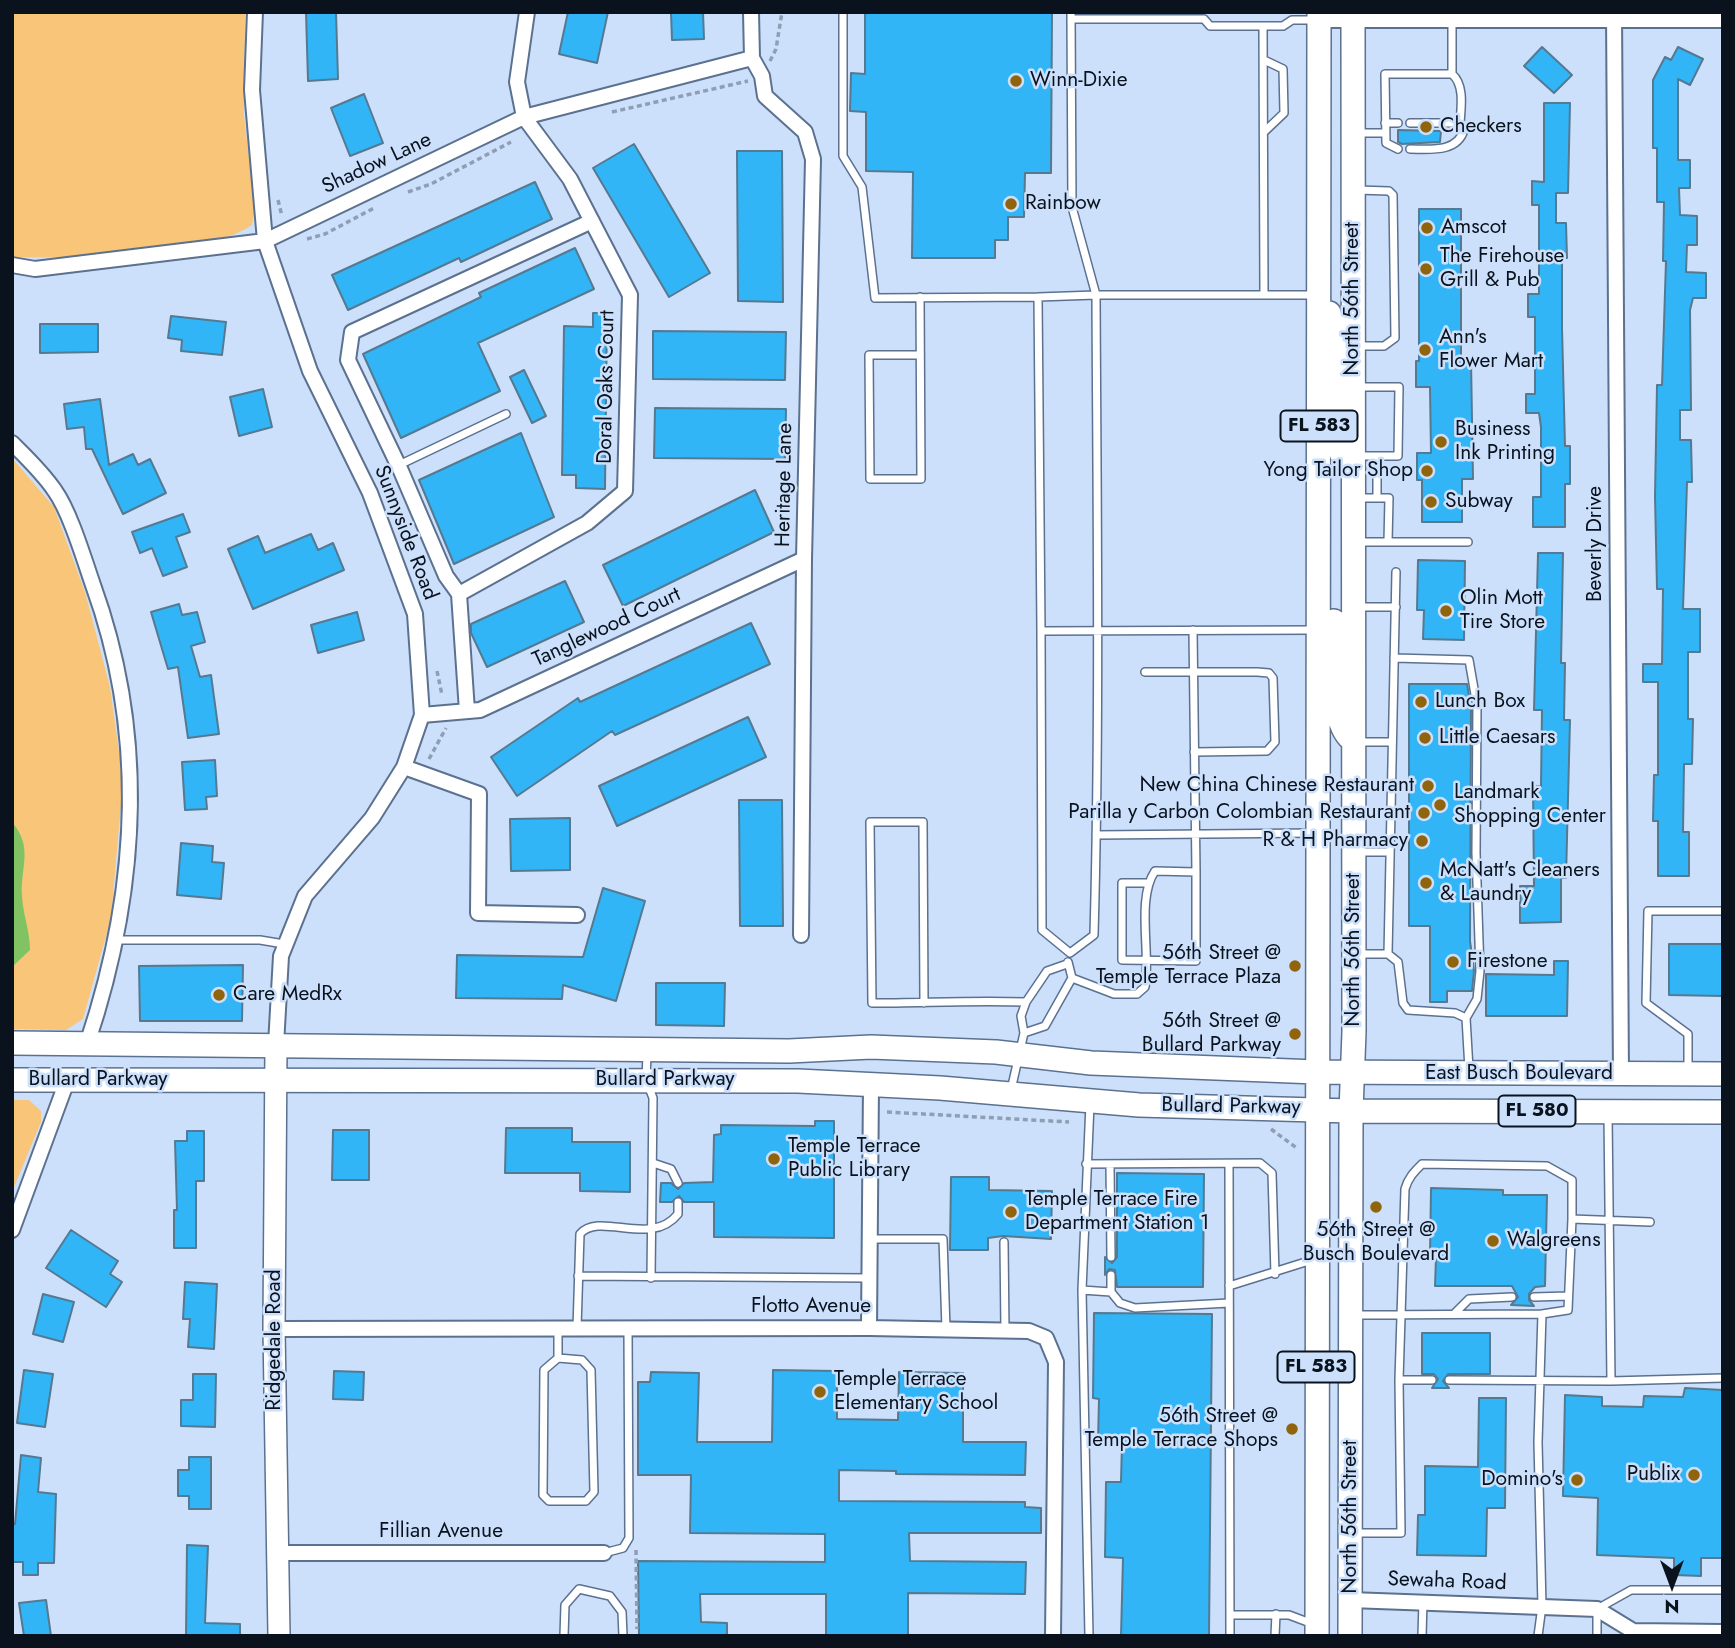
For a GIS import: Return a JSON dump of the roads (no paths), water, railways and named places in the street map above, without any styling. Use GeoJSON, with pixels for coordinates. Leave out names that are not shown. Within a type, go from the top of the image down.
{"type":"FeatureCollection","features":[{"type":"Feature","properties":{"kind":"main road","name":"North 56th Street"},"geometry":{"type":"LineString","coordinates":[[1319,16],[1316,1259],[1321,1632]]}},
{"type":"Feature","properties":{"kind":"main road","name":"North 56th Street"},"geometry":{"type":"LineString","coordinates":[[1350,1636],[1354,954],[1353,542],[1365,498],[1353,456],[1353,17]]}},
{"type":"Feature","properties":{"kind":"main road"},"geometry":{"type":"LineString","coordinates":[[1319,295],[1332,323],[1337,438],[1341,453],[1353,456]]}},
{"type":"Feature","properties":{"kind":"main road"},"geometry":{"type":"LineString","coordinates":[[1319,571],[1331,595],[1334,610],[1335,675],[1341,729],[1353,742]]}},
{"type":"Feature","properties":{"kind":"main road","name":"Bullard Parkway"},"geometry":{"type":"LineString","coordinates":[[12,1043],[789,1051],[1021,1043],[1091,1063],[1316,1072]]}},
{"type":"Feature","properties":{"kind":"main road","name":"East Busch Boulevard"},"geometry":{"type":"LineString","coordinates":[[1316,1072],[1723,1074]]}},
{"type":"Feature","properties":{"kind":"main road","name":"Bullard Parkway"},"geometry":{"type":"LineString","coordinates":[[12,1080],[646,1080],[871,1084],[1090,1103],[1317,1109]]}},
{"type":"Feature","properties":{"kind":"main road","name":"East Busch Boulevard"},"geometry":{"type":"LineString","coordinates":[[1317,1109],[1723,1112]]}},
{"type":"Feature","properties":{"kind":"main road"},"geometry":{"type":"LineString","coordinates":[[1317,1432],[1330,1459],[1332,1574],[1341,1598],[1350,1600]]}},
{"type":"Feature","properties":{"kind":"street","name":"Sunnyside Road"},"geometry":{"type":"LineString","coordinates":[[255,12],[252,90],[265,241],[310,372],[370,492],[415,614],[422,715],[404,767],[372,818],[305,896],[284,944],[278,978],[276,1045]]}},
{"type":"Feature","properties":{"kind":"street"},"geometry":{"type":"LineString","coordinates":[[524,117],[517,82],[527,12]]}},
{"type":"Feature","properties":{"kind":"street","name":"Heritage Lane"},"geometry":{"type":"LineString","coordinates":[[751,12],[752,58],[765,96],[805,132],[813,159],[804,559],[801,935]]}},
{"type":"Feature","properties":{"kind":"street"},"geometry":{"type":"LineString","coordinates":[[1319,16],[1614,15],[1723,20]]}},
{"type":"Feature","properties":{"kind":"street","name":"Beverly Drive"},"geometry":{"type":"LineString","coordinates":[[1614,15],[1621,1074]]}},
{"type":"Feature","properties":{"kind":"street","name":"Shadow Lane"},"geometry":{"type":"LineString","coordinates":[[12,265],[35,269],[265,241],[524,117],[752,58]]}},
{"type":"Feature","properties":{"kind":"street","name":"Doral Oaks Court"},"geometry":{"type":"LineString","coordinates":[[459,594],[587,523],[625,491],[630,295],[570,179],[524,117]]}},
{"type":"Feature","properties":{"kind":"street"},"geometry":{"type":"LineString","coordinates":[[467,711],[459,594],[446,576],[398,465],[348,360],[352,332],[592,221]]}},
{"type":"Feature","properties":{"kind":"street"},"geometry":{"type":"LineString","coordinates":[[12,443],[56,492],[112,638],[130,743],[130,830],[125,895],[87,1044]]}},
{"type":"Feature","properties":{"kind":"street","name":"Tanglewood Court"},"geometry":{"type":"LineString","coordinates":[[422,715],[480,710],[804,559]]}},
{"type":"Feature","properties":{"kind":"street"},"geometry":{"type":"LineString","coordinates":[[404,767],[479,794],[478,913],[578,915]]}},
{"type":"Feature","properties":{"kind":"street","name":"Ridgedale Road"},"geometry":{"type":"LineString","coordinates":[[276,1045],[274,1329],[279,1636]]}},
{"type":"Feature","properties":{"kind":"street"},"geometry":{"type":"LineString","coordinates":[[12,1230],[67,1081]]}},
{"type":"Feature","properties":{"kind":"street"},"geometry":{"type":"LineString","coordinates":[[869,1328],[871,1084]]}},
{"type":"Feature","properties":{"kind":"street","name":"Flotto Avenue"},"geometry":{"type":"LineString","coordinates":[[274,1329],[869,1328],[1029,1331],[1046,1338],[1056,1362],[1053,1636]]}},
{"type":"Feature","properties":{"kind":"street","name":"Fillian Avenue"},"geometry":{"type":"LineString","coordinates":[[278,1553],[604,1553]]}},
{"type":"Feature","properties":{"kind":"street","name":"Sewaha Road"},"geometry":{"type":"LineString","coordinates":[[1350,1600],[1597,1609]]}},
{"type":"Feature","properties":{"kind":"street"},"geometry":{"type":"LineString","coordinates":[[1597,1609],[1633,1634],[1723,1632]]}},
{"type":"Feature","properties":{"kind":"lane"},"geometry":{"type":"LineString","coordinates":[[843,12],[843,156],[862,187],[875,298],[1319,295]]}},
{"type":"Feature","properties":{"kind":"lane"},"geometry":{"type":"LineString","coordinates":[[1285,12],[1292,20]]}},
{"type":"Feature","properties":{"kind":"lane"},"geometry":{"type":"LineString","coordinates":[[1021,1043],[1045,1026],[1072,978],[1068,964],[1070,953],[1094,935],[1096,295],[1072,206],[1071,16],[1206,15],[1210,26],[1283,26],[1292,20],[1319,16]]}},
{"type":"Feature","properties":{"kind":"lane"},"geometry":{"type":"LineString","coordinates":[[1452,16],[1452,74]]}},
{"type":"Feature","properties":{"kind":"lane"},"geometry":{"type":"LineString","coordinates":[[1263,26],[1264,295]]}},
{"type":"Feature","properties":{"kind":"lane"},"geometry":{"type":"LineString","coordinates":[[1264,60],[1283,69],[1284,113],[1264,132]]}},
{"type":"Feature","properties":{"kind":"lane"},"geometry":{"type":"LineString","coordinates":[[1398,149],[1388,147],[1384,133],[1385,74],[1452,74],[1458,78],[1461,97],[1460,123],[1464,130],[1462,138],[1450,147],[1410,149]]}},
{"type":"Feature","properties":{"kind":"lane"},"geometry":{"type":"LineString","coordinates":[[1384,123],[1398,123]]}},
{"type":"Feature","properties":{"kind":"lane"},"geometry":{"type":"LineString","coordinates":[[1410,123],[1460,123]]}},
{"type":"Feature","properties":{"kind":"lane"},"geometry":{"type":"LineString","coordinates":[[1353,133],[1384,133]]}},
{"type":"Feature","properties":{"kind":"lane"},"geometry":{"type":"LineString","coordinates":[[1353,190],[1389,191],[1393,195],[1395,338],[1384,346],[1353,346]]}},
{"type":"Feature","properties":{"kind":"lane"},"geometry":{"type":"LineString","coordinates":[[919,297],[920,355],[921,479],[870,479],[869,355],[920,355]]}},
{"type":"Feature","properties":{"kind":"lane"},"geometry":{"type":"LineString","coordinates":[[1038,297],[1042,930],[1070,953]]}},
{"type":"Feature","properties":{"kind":"lane"},"geometry":{"type":"LineString","coordinates":[[1353,387],[1399,387],[1398,456],[1353,456]]}},
{"type":"Feature","properties":{"kind":"lane"},"geometry":{"type":"LineString","coordinates":[[398,465],[506,414]]}},
{"type":"Feature","properties":{"kind":"lane"},"geometry":{"type":"LineString","coordinates":[[1377,456],[1365,498],[1389,498],[1388,542]]}},
{"type":"Feature","properties":{"kind":"lane"},"geometry":{"type":"LineString","coordinates":[[1353,542],[1468,542]]}},
{"type":"Feature","properties":{"kind":"lane"},"geometry":{"type":"LineString","coordinates":[[1388,954],[1396,572]]}},
{"type":"Feature","properties":{"kind":"lane"},"geometry":{"type":"LineString","coordinates":[[1353,607],[1396,607]]}},
{"type":"Feature","properties":{"kind":"lane"},"geometry":{"type":"LineString","coordinates":[[1041,631],[1319,630]]}},
{"type":"Feature","properties":{"kind":"lane"},"geometry":{"type":"LineString","coordinates":[[1146,883],[1122,883],[1122,960],[1196,961],[1193,631]]}},
{"type":"Feature","properties":{"kind":"lane"},"geometry":{"type":"LineString","coordinates":[[1394,658],[1469,660],[1477,706],[1476,853],[1480,971],[1477,999],[1466,1018],[1469,1073]]}},
{"type":"Feature","properties":{"kind":"lane"},"geometry":{"type":"LineString","coordinates":[[1145,672],[1269,673],[1275,682],[1275,742],[1266,751],[1194,752]]}},
{"type":"Feature","properties":{"kind":"lane"},"geometry":{"type":"LineString","coordinates":[[1353,742],[1391,742]]}},
{"type":"Feature","properties":{"kind":"lane"},"geometry":{"type":"LineString","coordinates":[[924,1003],[923,822],[870,822],[872,1003],[924,1003],[1026,1002]]}},
{"type":"Feature","properties":{"kind":"lane"},"geometry":{"type":"LineString","coordinates":[[1096,835],[1318,833]]}},
{"type":"Feature","properties":{"kind":"lane"},"geometry":{"type":"LineString","coordinates":[[1354,852],[1389,852]]}},
{"type":"Feature","properties":{"kind":"lane"},"geometry":{"type":"LineString","coordinates":[[1072,978],[1114,995],[1137,994],[1145,988],[1146,883],[1156,871],[1196,872]]}},
{"type":"Feature","properties":{"kind":"lane"},"geometry":{"type":"LineString","coordinates":[[1688,1074],[1688,1034],[1646,1003],[1648,911],[1721,911]]}},
{"type":"Feature","properties":{"kind":"lane"},"geometry":{"type":"LineString","coordinates":[[114,940],[233,939],[284,944]]}},
{"type":"Feature","properties":{"kind":"lane"},"geometry":{"type":"LineString","coordinates":[[1354,954],[1388,954],[1398,962],[1403,1003],[1408,1010],[1455,1013],[1466,1018]]}},
{"type":"Feature","properties":{"kind":"lane"},"geometry":{"type":"LineString","coordinates":[[1010,1095],[1021,1043],[1021,1016],[1026,1002],[1046,971],[1068,964]]}},
{"type":"Feature","properties":{"kind":"lane"},"geometry":{"type":"LineString","coordinates":[[647,1050],[646,1080],[653,1098],[651,1278]]}},
{"type":"Feature","properties":{"kind":"lane"},"geometry":{"type":"LineString","coordinates":[[1090,1103],[1082,1290],[1090,1636]]}},
{"type":"Feature","properties":{"kind":"lane"},"geometry":{"type":"LineString","coordinates":[[1607,1111],[1610,1128],[1611,1381]]}},
{"type":"Feature","properties":{"kind":"lane"},"geometry":{"type":"LineString","coordinates":[[653,1163],[671,1169],[678,1183]]}},
{"type":"Feature","properties":{"kind":"lane"},"geometry":{"type":"LineString","coordinates":[[1086,1164],[1260,1163],[1272,1173],[1275,1274]]}},
{"type":"Feature","properties":{"kind":"lane"},"geometry":{"type":"LineString","coordinates":[[1229,1164],[1230,1636]]}},
{"type":"Feature","properties":{"kind":"lane"},"geometry":{"type":"LineString","coordinates":[[1350,1533],[1401,1533],[1399,1380],[1402,1313],[1405,1189],[1408,1178],[1422,1164],[1547,1166],[1572,1180],[1573,1219],[1567,1310],[1542,1314],[1402,1313],[1352,1315]]}},
{"type":"Feature","properties":{"kind":"lane"},"geometry":{"type":"LineString","coordinates":[[1110,1165],[1111,1257]]}},
{"type":"Feature","properties":{"kind":"lane"},"geometry":{"type":"LineString","coordinates":[[577,1328],[578,1240],[584,1229],[652,1230],[672,1221],[678,1214],[678,1202]]}},
{"type":"Feature","properties":{"kind":"lane"},"geometry":{"type":"LineString","coordinates":[[1573,1219],[1650,1222]]}},
{"type":"Feature","properties":{"kind":"lane"},"geometry":{"type":"LineString","coordinates":[[870,1240],[943,1239],[946,1330]]}},
{"type":"Feature","properties":{"kind":"lane"},"geometry":{"type":"LineString","coordinates":[[1004,1242],[1005,1331]]}},
{"type":"Feature","properties":{"kind":"lane"},"geometry":{"type":"LineString","coordinates":[[1229,1286],[1275,1274],[1316,1259]]}},
{"type":"Feature","properties":{"kind":"lane"},"geometry":{"type":"LineString","coordinates":[[1111,1275],[1111,1292],[1120,1303],[1135,1308],[1229,1303]]}},
{"type":"Feature","properties":{"kind":"lane"},"geometry":{"type":"LineString","coordinates":[[578,1276],[870,1278]]}},
{"type":"Feature","properties":{"kind":"lane"},"geometry":{"type":"LineString","coordinates":[[1082,1290],[1111,1292]]}},
{"type":"Feature","properties":{"kind":"lane"},"geometry":{"type":"LineString","coordinates":[[1534,1297],[1568,1296]]}},
{"type":"Feature","properties":{"kind":"lane"},"geometry":{"type":"LineString","coordinates":[[1454,1314],[1469,1299],[1511,1297]]}},
{"type":"Feature","properties":{"kind":"lane"},"geometry":{"type":"LineString","coordinates":[[1538,1636],[1542,1606],[1538,1442],[1542,1314]]}},
{"type":"Feature","properties":{"kind":"lane"},"geometry":{"type":"LineString","coordinates":[[558,1328],[558,1358],[544,1370],[543,1495],[548,1501],[586,1501],[594,1492],[591,1370],[582,1360],[558,1358]]}},
{"type":"Feature","properties":{"kind":"lane"},"geometry":{"type":"LineString","coordinates":[[604,1553],[623,1548],[629,1538],[628,1328]]}},
{"type":"Feature","properties":{"kind":"lane"},"geometry":{"type":"LineString","coordinates":[[1449,1380],[1611,1381],[1723,1378]]}},
{"type":"Feature","properties":{"kind":"lane"},"geometry":{"type":"LineString","coordinates":[[1399,1380],[1432,1380]]}},
{"type":"Feature","properties":{"kind":"lane"},"geometry":{"type":"LineString","coordinates":[[564,1636],[565,1605],[579,1590],[610,1596],[622,1612],[623,1636]]}},
{"type":"Feature","properties":{"kind":"lane"},"geometry":{"type":"LineString","coordinates":[[1597,1636],[1597,1609],[1631,1590],[1723,1590]]}},
{"type":"Feature","properties":{"kind":"lane"},"geometry":{"type":"LineString","coordinates":[[1422,1636],[1423,1601]]}},
{"type":"Feature","properties":{"kind":"lane"},"geometry":{"type":"LineString","coordinates":[[1275,1636],[1276,1614]]}},
{"type":"Feature","properties":{"kind":"lane"},"geometry":{"type":"LineString","coordinates":[[1230,1615],[1289,1615],[1321,1632]]}},
{"type":"Feature","properties":{"kind":"place","name":"Winn-Dixie"},"geometry":{"type":"Point","coordinates":[1016,81]}},
{"type":"Feature","properties":{"kind":"place","name":"Checkers"},"geometry":{"type":"Point","coordinates":[1426,127]}},
{"type":"Feature","properties":{"kind":"place","name":"Rainbow"},"geometry":{"type":"Point","coordinates":[1011,204]}},
{"type":"Feature","properties":{"kind":"place","name":"Amscot"},"geometry":{"type":"Point","coordinates":[1427,228]}},
{"type":"Feature","properties":{"kind":"place","name":"The Firehouse Grill & Pub"},"geometry":{"type":"Point","coordinates":[1426,269]}},
{"type":"Feature","properties":{"kind":"place","name":"Ann's Flower Mart"},"geometry":{"type":"Point","coordinates":[1425,350]}},
{"type":"Feature","properties":{"kind":"place","name":"Business Ink Printing"},"geometry":{"type":"Point","coordinates":[1441,442]}},
{"type":"Feature","properties":{"kind":"place","name":"Yong Tailor Shop"},"geometry":{"type":"Point","coordinates":[1427,471]}},
{"type":"Feature","properties":{"kind":"place","name":"Subway"},"geometry":{"type":"Point","coordinates":[1431,502]}},
{"type":"Feature","properties":{"kind":"place","name":"Olin Mott Tire Store"},"geometry":{"type":"Point","coordinates":[1446,611]}},
{"type":"Feature","properties":{"kind":"place","name":"Lunch Box"},"geometry":{"type":"Point","coordinates":[1421,702]}},
{"type":"Feature","properties":{"kind":"place","name":"Little Caesars"},"geometry":{"type":"Point","coordinates":[1425,738]}},
{"type":"Feature","properties":{"kind":"place","name":"New China Chinese Restaurant"},"geometry":{"type":"Point","coordinates":[1428,786]}},
{"type":"Feature","properties":{"kind":"place","name":"Landmark Shopping Center"},"geometry":{"type":"Point","coordinates":[1440,805]}},
{"type":"Feature","properties":{"kind":"place","name":"Parilla y Carbon Colombian Restaurant"},"geometry":{"type":"Point","coordinates":[1424,813]}},
{"type":"Feature","properties":{"kind":"place","name":"R & H Pharmacy"},"geometry":{"type":"Point","coordinates":[1422,841]}},
{"type":"Feature","properties":{"kind":"place","name":"McNatt's Cleaners & Laundry"},"geometry":{"type":"Point","coordinates":[1426,883]}},
{"type":"Feature","properties":{"kind":"place","name":"Firestone"},"geometry":{"type":"Point","coordinates":[1453,962]}},
{"type":"Feature","properties":{"kind":"place","name":"56th Street @ Temple Terrace Plaza"},"geometry":{"type":"Point","coordinates":[1295,966]}},
{"type":"Feature","properties":{"kind":"place","name":"Care MedRx"},"geometry":{"type":"Point","coordinates":[219,995]}},
{"type":"Feature","properties":{"kind":"place","name":"56th Street @ Bullard Parkway"},"geometry":{"type":"Point","coordinates":[1295,1034]}},
{"type":"Feature","properties":{"kind":"place","name":"Temple Terrace Public Library"},"geometry":{"type":"Point","coordinates":[774,1159]}},
{"type":"Feature","properties":{"kind":"place","name":"56th Street @ Busch Boulevard"},"geometry":{"type":"Point","coordinates":[1376,1207]}},
{"type":"Feature","properties":{"kind":"place","name":"Temple Terrace Fire Department Station 1"},"geometry":{"type":"Point","coordinates":[1011,1212]}},
{"type":"Feature","properties":{"kind":"place","name":"Walgreens"},"geometry":{"type":"Point","coordinates":[1493,1241]}},
{"type":"Feature","properties":{"kind":"place","name":"Temple Terrace Elementary School"},"geometry":{"type":"Point","coordinates":[820,1392]}},
{"type":"Feature","properties":{"kind":"place","name":"56th Street @ Temple Terrace Shops"},"geometry":{"type":"Point","coordinates":[1292,1429]}},
{"type":"Feature","properties":{"kind":"place","name":"Publix"},"geometry":{"type":"Point","coordinates":[1694,1475]}},
{"type":"Feature","properties":{"kind":"place","name":"Domino's"},"geometry":{"type":"Point","coordinates":[1577,1480]}}]}
